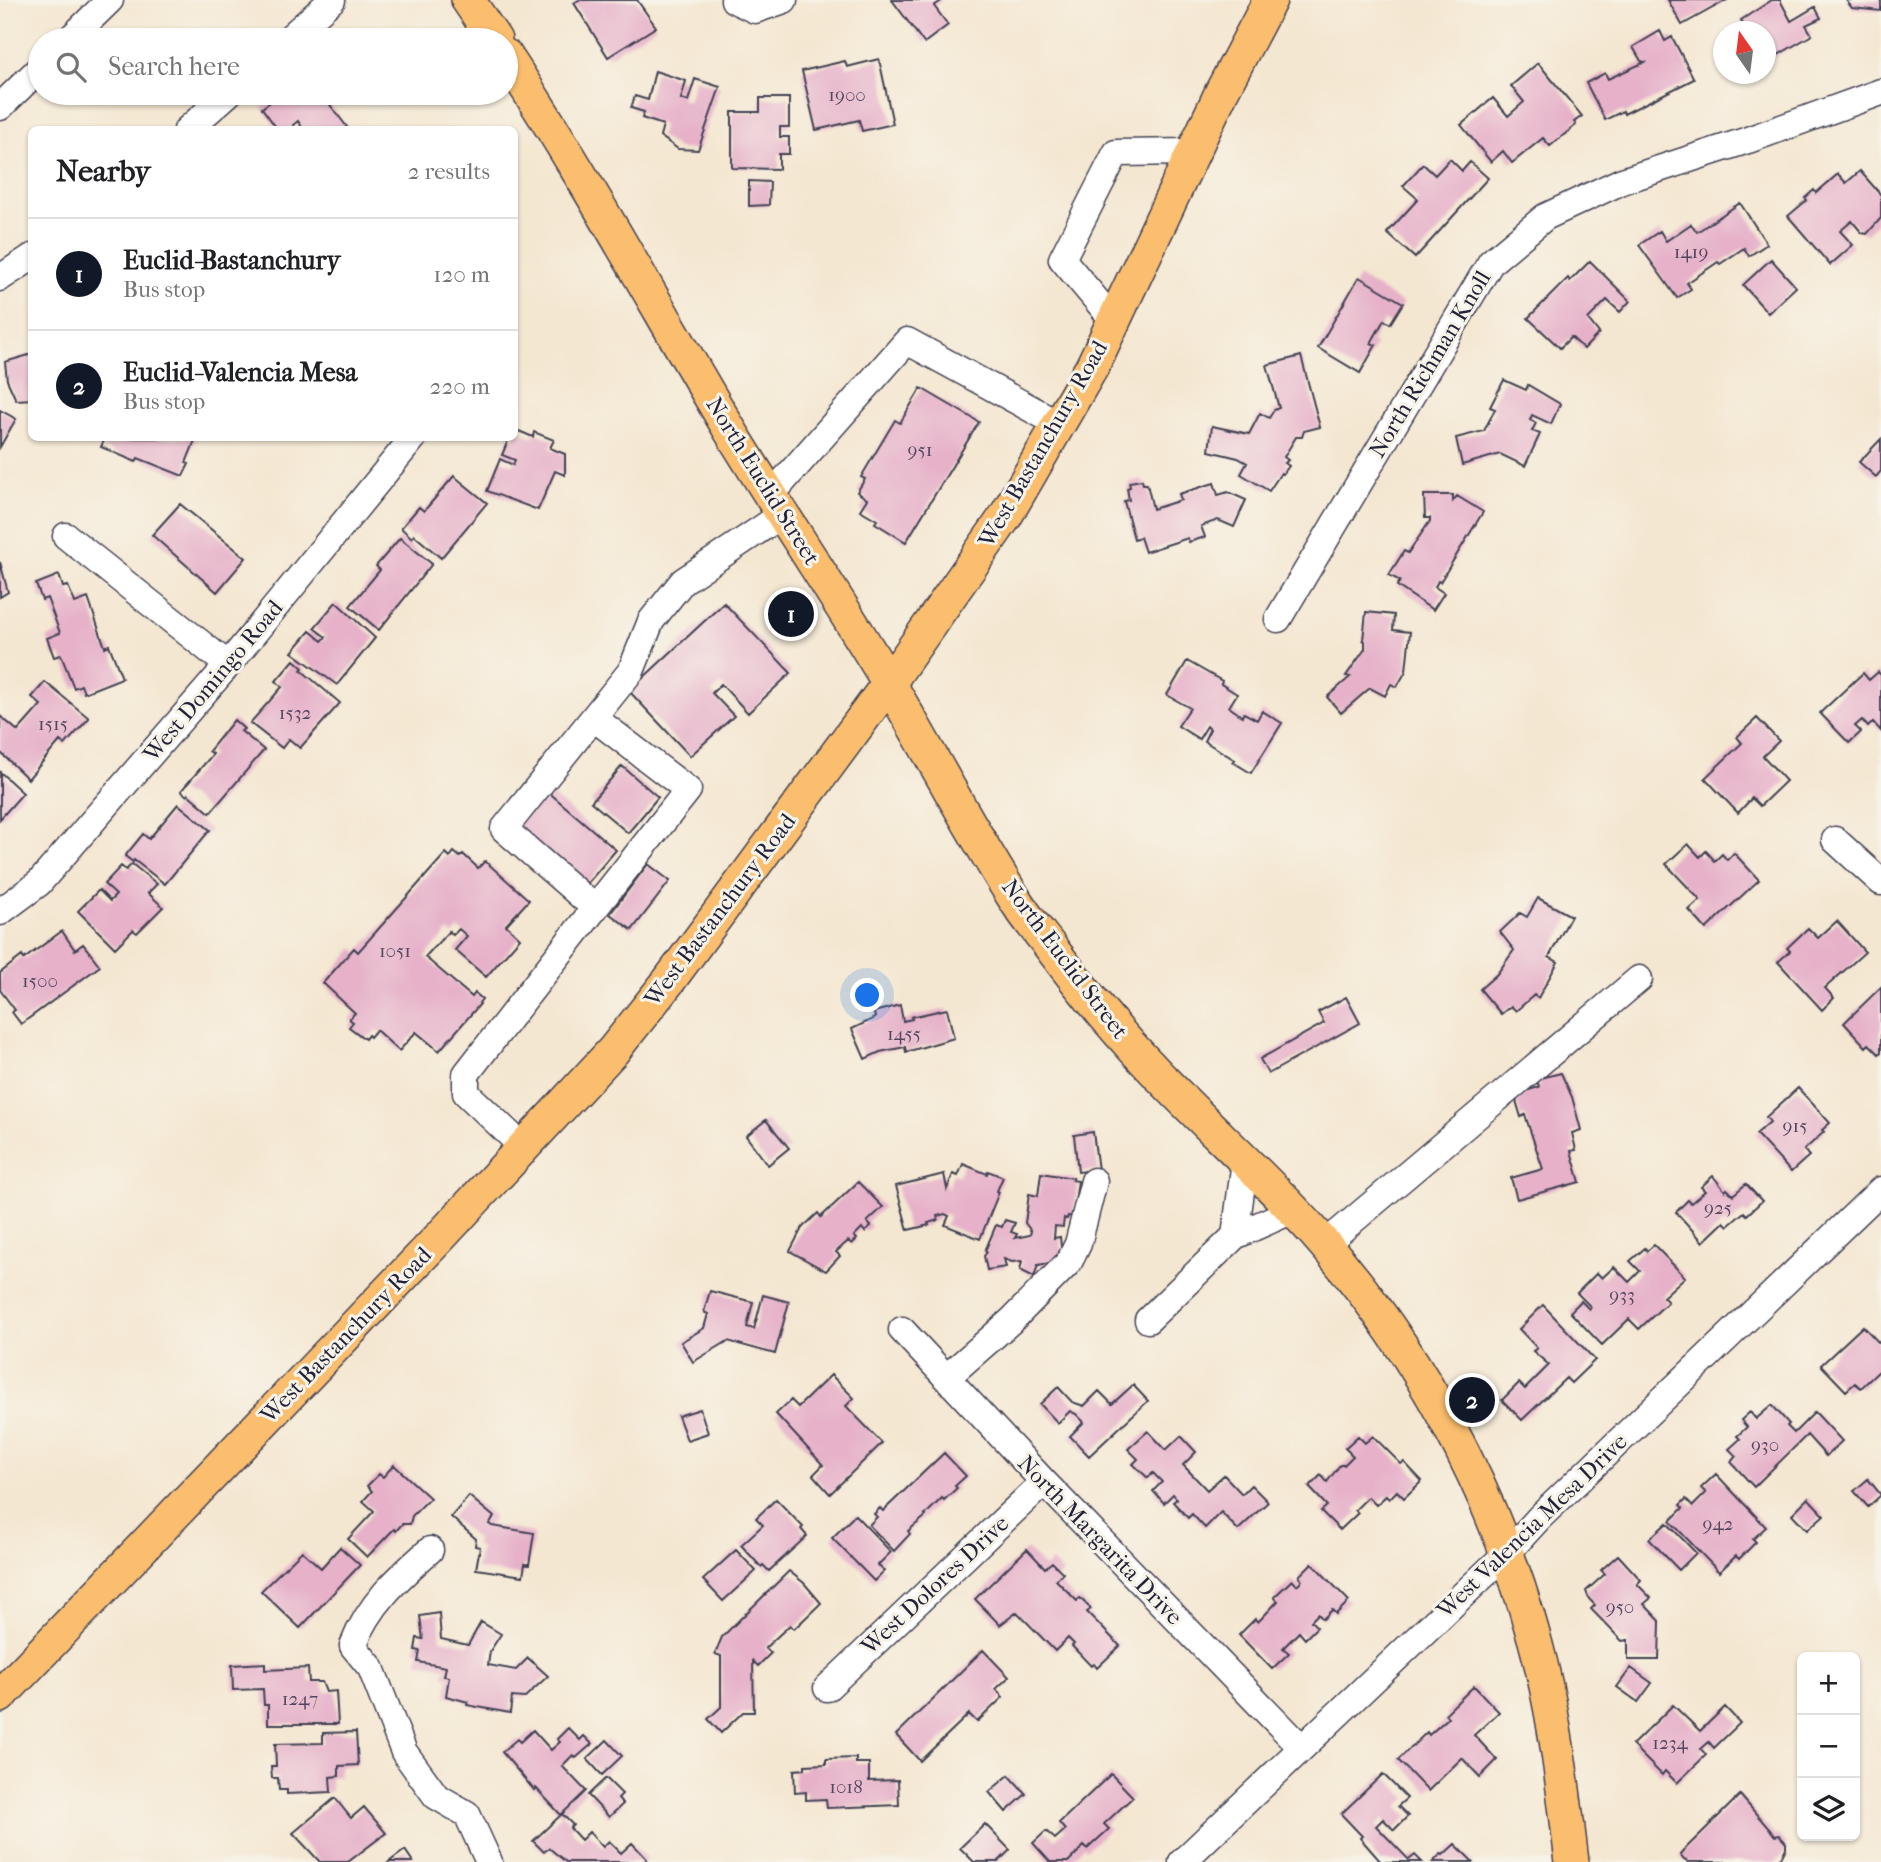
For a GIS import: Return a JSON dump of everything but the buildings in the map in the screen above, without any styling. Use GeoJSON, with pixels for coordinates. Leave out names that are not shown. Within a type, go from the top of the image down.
{"type":"FeatureCollection","features":[{"type":"Feature","properties":{"kind":"main road"},"geometry":{"type":"LineString","coordinates":[[468,0],[487,28]]}},
{"type":"Feature","properties":{"kind":"main road","name":"West Bastanchury Road"},"geometry":{"type":"LineString","coordinates":[[0,1696],[613,1051],[668,982],[889,683],[1005,517],[1093,365],[1192,152],[1270,0]]}},
{"type":"Feature","properties":{"kind":"main road","name":"North Euclid Street"},"geometry":{"type":"LineString","coordinates":[[518,74],[554,130],[777,504],[889,683],[1023,911],[1091,1001],[1148,1065],[1325,1244],[1388,1324],[1418,1372],[1445,1418],[1479,1487],[1507,1553],[1536,1642],[1555,1732],[1572,1862]]}},
{"type":"Feature","properties":{"kind":"street"},"geometry":{"type":"LineString","coordinates":[[81,28],[110,0]]}},
{"type":"Feature","properties":{"kind":"street"},"geometry":{"type":"LineString","coordinates":[[300,28],[332,0]]}},
{"type":"Feature","properties":{"kind":"street"},"geometry":{"type":"LineString","coordinates":[[745,5],[784,0]]}},
{"type":"Feature","properties":{"kind":"street"},"geometry":{"type":"LineString","coordinates":[[0,107],[28,80]]}},
{"type":"Feature","properties":{"kind":"street","name":"North Richman Knoll"},"geometry":{"type":"LineString","coordinates":[[1278,618],[1491,262],[1545,217],[1622,181],[1748,140],[1881,92]]}},
{"type":"Feature","properties":{"kind":"street"},"geometry":{"type":"LineString","coordinates":[[197,126],[217,105]]}},
{"type":"Feature","properties":{"kind":"street"},"geometry":{"type":"LineString","coordinates":[[1114,321],[1062,259],[1116,153],[1192,152]]}},
{"type":"Feature","properties":{"kind":"street"},"geometry":{"type":"LineString","coordinates":[[0,278],[28,260]]}},
{"type":"Feature","properties":{"kind":"street"},"geometry":{"type":"LineString","coordinates":[[595,908],[504,829],[631,671],[651,621],[683,582],[777,504],[907,341],[1059,424]]}},
{"type":"Feature","properties":{"kind":"street","name":"West Domingo Road"},"geometry":{"type":"LineString","coordinates":[[0,912],[39,883],[228,665],[411,441]]}},
{"type":"Feature","properties":{"kind":"street"},"geometry":{"type":"LineString","coordinates":[[66,536],[228,665]]}},
{"type":"Feature","properties":{"kind":"street"},"geometry":{"type":"LineString","coordinates":[[523,1147],[466,1093],[466,1074],[688,790],[594,718]]}},
{"type":"Feature","properties":{"kind":"street"},"geometry":{"type":"LineString","coordinates":[[1835,840],[1881,882]]}},
{"type":"Feature","properties":{"kind":"street"},"geometry":{"type":"LineString","coordinates":[[1325,1244],[1639,979]]}},
{"type":"Feature","properties":{"kind":"street"},"geometry":{"type":"LineString","coordinates":[[1235,1236],[1245,1161]]}},
{"type":"Feature","properties":{"kind":"street"},"geometry":{"type":"LineString","coordinates":[[946,1378],[1012,1320],[1069,1262],[1078,1244],[1094,1181]]}},
{"type":"Feature","properties":{"kind":"street","name":"West Valencia Mesa Drive"},"geometry":{"type":"LineString","coordinates":[[1182,1862],[1507,1553],[1539,1518],[1881,1190]]}},
{"type":"Feature","properties":{"kind":"street"},"geometry":{"type":"LineString","coordinates":[[1148,1320],[1235,1236],[1247,1233],[1293,1210]]}},
{"type":"Feature","properties":{"kind":"street","name":"North Margarita Drive"},"geometry":{"type":"LineString","coordinates":[[902,1330],[1044,1482],[1301,1747]]}},
{"type":"Feature","properties":{"kind":"street","name":"West Dolores Drive"},"geometry":{"type":"LineString","coordinates":[[827,1688],[1044,1482]]}},
{"type":"Feature","properties":{"kind":"street"},"geometry":{"type":"LineString","coordinates":[[430,1550],[389,1587],[360,1628],[353,1646],[371,1668],[404,1752],[436,1796],[467,1814],[489,1862]]}},
{"type":"Feature","properties":{"kind":"place","name":"Euclid-Bastanchury"},"geometry":{"type":"Point","coordinates":[791,614]}},
{"type":"Feature","properties":{"kind":"place","name":"Euclid-Valencia Mesa"},"geometry":{"type":"Point","coordinates":[1472,1400]}}]}
